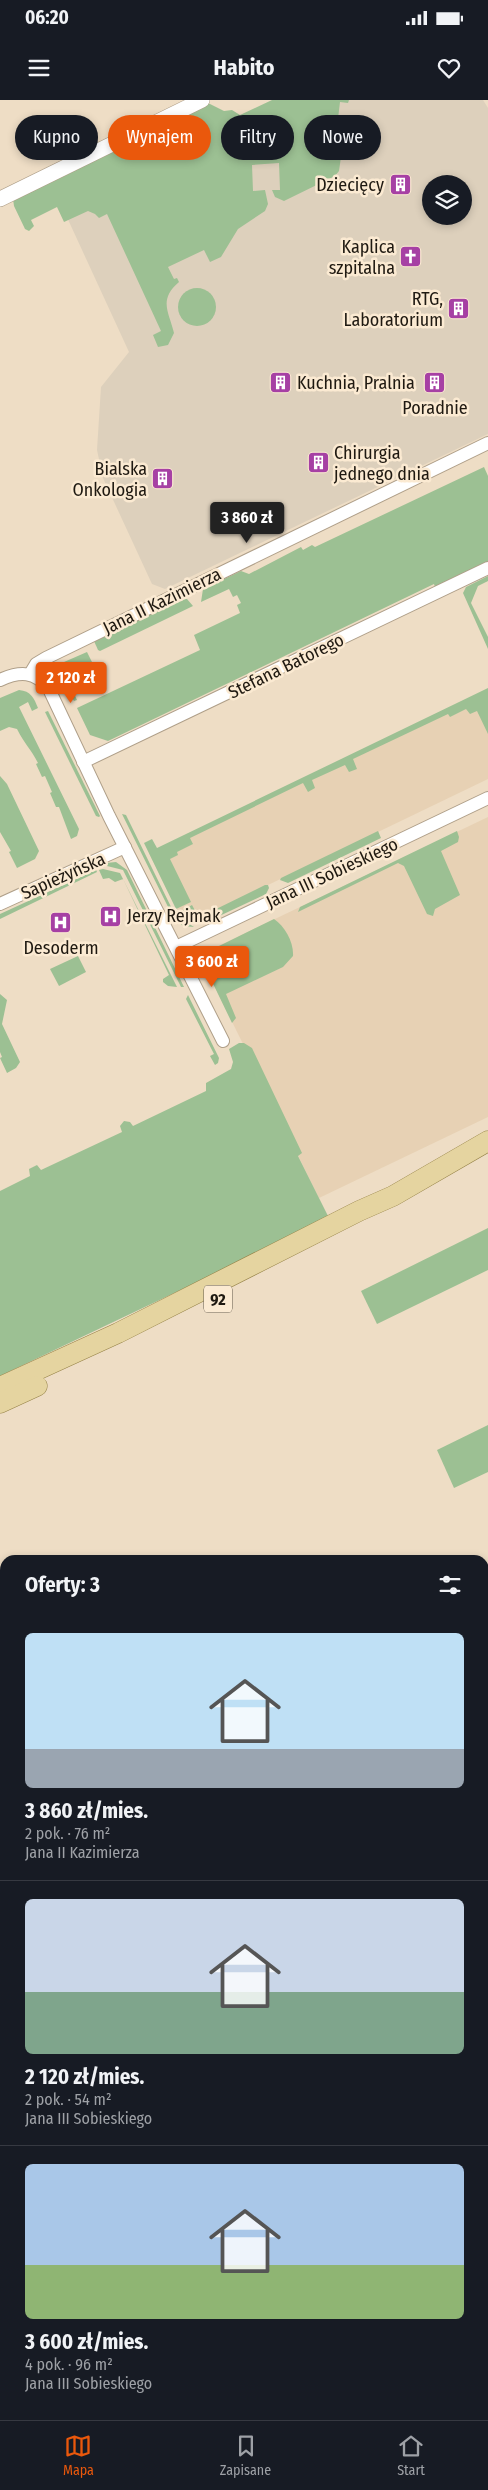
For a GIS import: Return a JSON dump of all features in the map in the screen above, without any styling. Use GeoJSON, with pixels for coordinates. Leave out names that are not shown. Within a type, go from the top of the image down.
{"type":"FeatureCollection","features":[{"type":"Feature","properties":{"kind":"main road","name":"92"},"geometry":{"type":"LineString","coordinates":[[0,1387],[118,1333],[359,1211],[393,1196],[488,1141]]}},
{"type":"Feature","properties":{"kind":"main road","name":"92"},"geometry":{"type":"LineString","coordinates":[[0,1403],[134,1340],[273,1270],[364,1218],[393,1196]]}},
{"type":"Feature","properties":{"kind":"street"},"geometry":{"type":"LineString","coordinates":[[0,198],[202,100]]}},
{"type":"Feature","properties":{"kind":"street","name":"Jana II Kazimierza"},"geometry":{"type":"LineString","coordinates":[[30,674],[36,664],[46,658],[488,443]]}},
{"type":"Feature","properties":{"kind":"street","name":"Stefana Batorego"},"geometry":{"type":"LineString","coordinates":[[83,762],[488,568]]}},
{"type":"Feature","properties":{"kind":"street"},"geometry":{"type":"LineString","coordinates":[[0,680],[13,674],[30,674],[44,682],[49,690],[83,762],[223,1041]]}},
{"type":"Feature","properties":{"kind":"street","name":"Jana III Sobieskiego"},"geometry":{"type":"LineString","coordinates":[[176,947],[488,798]]}},
{"type":"Feature","properties":{"kind":"street","name":"Sapieżyńska"},"geometry":{"type":"LineString","coordinates":[[0,904],[126,848]]}},
{"type":"Feature","properties":{"kind":"shaded area"},"geometry":{"type":"Polygon","coordinates":[[[305,100],[483,100],[488,108],[488,434],[165,589],[152,584],[103,478],[97,450],[101,387],[129,352],[65,213],[178,160],[211,160],[211,144],[221,140],[221,160],[294,160],[294,115],[273,115],[305,100]]]}},
{"type":"Feature","properties":{"kind":"shaded area"},"geometry":{"type":"Polygon","coordinates":[[[488,689],[488,779],[185,925],[149,853],[488,689]]]}},
{"type":"Feature","properties":{"kind":"shaded area"},"geometry":{"type":"Polygon","coordinates":[[[488,817],[488,1117],[319,1198],[205,967],[210,950],[488,817]]]}},
{"type":"Feature","properties":{"kind":"green space"},"geometry":{"type":"Polygon","coordinates":[[[272,100],[349,100],[348,103],[340,102],[338,115],[304,115],[304,160],[341,160],[339,171],[335,176],[284,201],[275,197],[272,190],[280,190],[279,163],[252,165],[253,191],[265,190],[268,204],[265,211],[238,229],[221,257],[210,262],[204,250],[168,267],[174,279],[177,278],[179,282],[173,288],[167,301],[174,333],[168,345],[158,347],[153,335],[161,331],[107,214],[99,218],[88,211],[64,222],[57,207],[31,220],[34,226],[29,231],[25,229],[14,206],[13,199],[92,160],[98,160],[98,157],[108,152],[108,160],[211,160],[211,115],[184,115],[208,103],[224,111],[232,110],[240,115],[272,100]]]}},
{"type":"Feature","properties":{"kind":"green space"},"geometry":{"type":"Polygon","coordinates":[[[197,288],[210,294],[216,307],[210,320],[197,326],[184,320],[178,307],[184,294],[197,288]]]}},
{"type":"Feature","properties":{"kind":"green space"},"geometry":{"type":"Polygon","coordinates":[[[484,467],[488,476],[488,562],[435,587],[434,584],[108,741],[90,735],[77,708],[200,650],[194,635],[240,613],[237,605],[241,603],[237,595],[233,597],[229,589],[201,602],[203,589],[241,571],[249,574],[301,547],[303,550],[312,545],[315,547],[484,467]]]}},
{"type":"Feature","properties":{"kind":"green space"},"geometry":{"type":"Polygon","coordinates":[[[488,576],[488,581],[478,586],[471,603],[488,637],[488,649],[463,593],[466,587],[488,576]]]}},
{"type":"Feature","properties":{"kind":"green space"},"geometry":{"type":"Polygon","coordinates":[[[183,598],[187,599],[193,606],[100,651],[98,650],[94,641],[183,598]]]}},
{"type":"Feature","properties":{"kind":"green space"},"geometry":{"type":"Polygon","coordinates":[[[87,652],[92,662],[76,670],[68,681],[77,700],[74,701],[60,675],[60,668],[64,662],[87,652]]]}},
{"type":"Feature","properties":{"kind":"green space"},"geometry":{"type":"Polygon","coordinates":[[[488,688],[488,734],[477,711],[470,714],[466,709],[450,717],[448,714],[353,759],[357,769],[349,772],[345,765],[312,780],[315,788],[308,792],[303,783],[190,838],[193,844],[177,852],[178,855],[170,859],[191,902],[176,909],[144,843],[152,839],[157,848],[488,688]]]}},
{"type":"Feature","properties":{"kind":"green space"},"geometry":{"type":"Polygon","coordinates":[[[19,690],[32,696],[38,708],[32,711],[28,702],[19,707],[79,829],[77,836],[71,839],[59,807],[56,807],[50,793],[52,792],[45,776],[42,777],[36,764],[38,763],[17,729],[9,727],[0,731],[0,698],[19,690]]]}},
{"type":"Feature","properties":{"kind":"green space"},"geometry":{"type":"Polygon","coordinates":[[[48,711],[99,817],[96,816],[45,712],[48,711]]]}},
{"type":"Feature","properties":{"kind":"green space"},"geometry":{"type":"Polygon","coordinates":[[[0,776],[7,784],[39,851],[35,859],[17,868],[9,852],[11,851],[0,832],[0,776]]]}},
{"type":"Feature","properties":{"kind":"green space"},"geometry":{"type":"Polygon","coordinates":[[[122,814],[126,815],[175,915],[194,927],[183,926],[174,919],[122,814]]]}},
{"type":"Feature","properties":{"kind":"green space"},"geometry":{"type":"Polygon","coordinates":[[[378,831],[381,838],[288,883],[280,880],[281,878],[378,831]]]}},
{"type":"Feature","properties":{"kind":"green space"},"geometry":{"type":"Polygon","coordinates":[[[457,831],[458,842],[441,851],[460,895],[435,909],[433,916],[427,914],[404,866],[398,863],[298,912],[300,907],[457,831]]]}},
{"type":"Feature","properties":{"kind":"green space"},"geometry":{"type":"Polygon","coordinates":[[[116,862],[127,870],[184,987],[181,987],[123,870],[107,866],[106,863],[116,862]]]}},
{"type":"Feature","properties":{"kind":"green space"},"geometry":{"type":"Polygon","coordinates":[[[103,869],[120,873],[123,879],[115,882],[109,878],[103,879],[99,870],[103,869]]]}},
{"type":"Feature","properties":{"kind":"green space"},"geometry":{"type":"Polygon","coordinates":[[[96,870],[97,872],[0,919],[0,914],[96,870]]]}},
{"type":"Feature","properties":{"kind":"green space"},"geometry":{"type":"Polygon","coordinates":[[[123,879],[177,987],[168,986],[163,982],[163,979],[169,975],[123,879]]]}},
{"type":"Feature","properties":{"kind":"green space"},"geometry":{"type":"Polygon","coordinates":[[[268,885],[269,888],[266,894],[213,919],[211,915],[195,923],[178,913],[192,905],[198,916],[206,914],[268,885]]]}},
{"type":"Feature","properties":{"kind":"green space"},"geometry":{"type":"Polygon","coordinates":[[[274,919],[288,935],[293,956],[283,967],[226,994],[236,1018],[232,1023],[205,967],[211,950],[274,919]]]}},
{"type":"Feature","properties":{"kind":"green space"},"geometry":{"type":"Polygon","coordinates":[[[78,956],[86,972],[59,986],[50,969],[78,956]]]}},
{"type":"Feature","properties":{"kind":"green space"},"geometry":{"type":"Polygon","coordinates":[[[0,994],[7,1000],[2,1024],[20,1062],[16,1068],[7,1073],[0,1058],[2,1057],[0,1052],[0,994]]]}},
{"type":"Feature","properties":{"kind":"green space"},"geometry":{"type":"Polygon","coordinates":[[[188,995],[219,1058],[218,1063],[215,1065],[210,1056],[214,1054],[186,999],[188,995]]]}},
{"type":"Feature","properties":{"kind":"green space"},"geometry":{"type":"Polygon","coordinates":[[[239,1043],[244,1043],[252,1048],[302,1153],[298,1156],[328,1216],[233,1265],[0,1376],[0,1191],[30,1176],[29,1169],[37,1165],[41,1170],[122,1132],[120,1126],[124,1121],[130,1122],[133,1126],[206,1091],[206,1083],[231,1069],[233,1062],[229,1049],[239,1043]]]}},
{"type":"Feature","properties":{"kind":"green space"},"geometry":{"type":"Polygon","coordinates":[[[488,1228],[488,1270],[377,1324],[361,1291],[488,1228]]]}},
{"type":"Feature","properties":{"kind":"green space"},"geometry":{"type":"Polygon","coordinates":[[[488,1425],[488,1472],[454,1488],[437,1450],[488,1425]]]}},
{"type":"Feature","properties":{"kind":"place","name":"Dziecięcy"},"geometry":{"type":"Point","coordinates":[400,185]}},
{"type":"Feature","properties":{"kind":"place","name":"Kaplica szpitalna"},"geometry":{"type":"Point","coordinates":[411,257]}},
{"type":"Feature","properties":{"kind":"place","name":"RTG, Laboratorium"},"geometry":{"type":"Point","coordinates":[459,309]}},
{"type":"Feature","properties":{"kind":"place","name":"Kuchnia, Pralnia"},"geometry":{"type":"Point","coordinates":[281,383]}},
{"type":"Feature","properties":{"kind":"place","name":"Poradnie"},"geometry":{"type":"Point","coordinates":[435,383]}},
{"type":"Feature","properties":{"kind":"place","name":"Chirurgia jednego dnia"},"geometry":{"type":"Point","coordinates":[318,463]}},
{"type":"Feature","properties":{"kind":"place","name":"Bialska Onkologia"},"geometry":{"type":"Point","coordinates":[163,479]}},
{"type":"Feature","properties":{"kind":"place","name":"Jerzy Rejmak"},"geometry":{"type":"Point","coordinates":[111,916]}},
{"type":"Feature","properties":{"kind":"place","name":"Desoderm"},"geometry":{"type":"Point","coordinates":[61,923]}}]}
